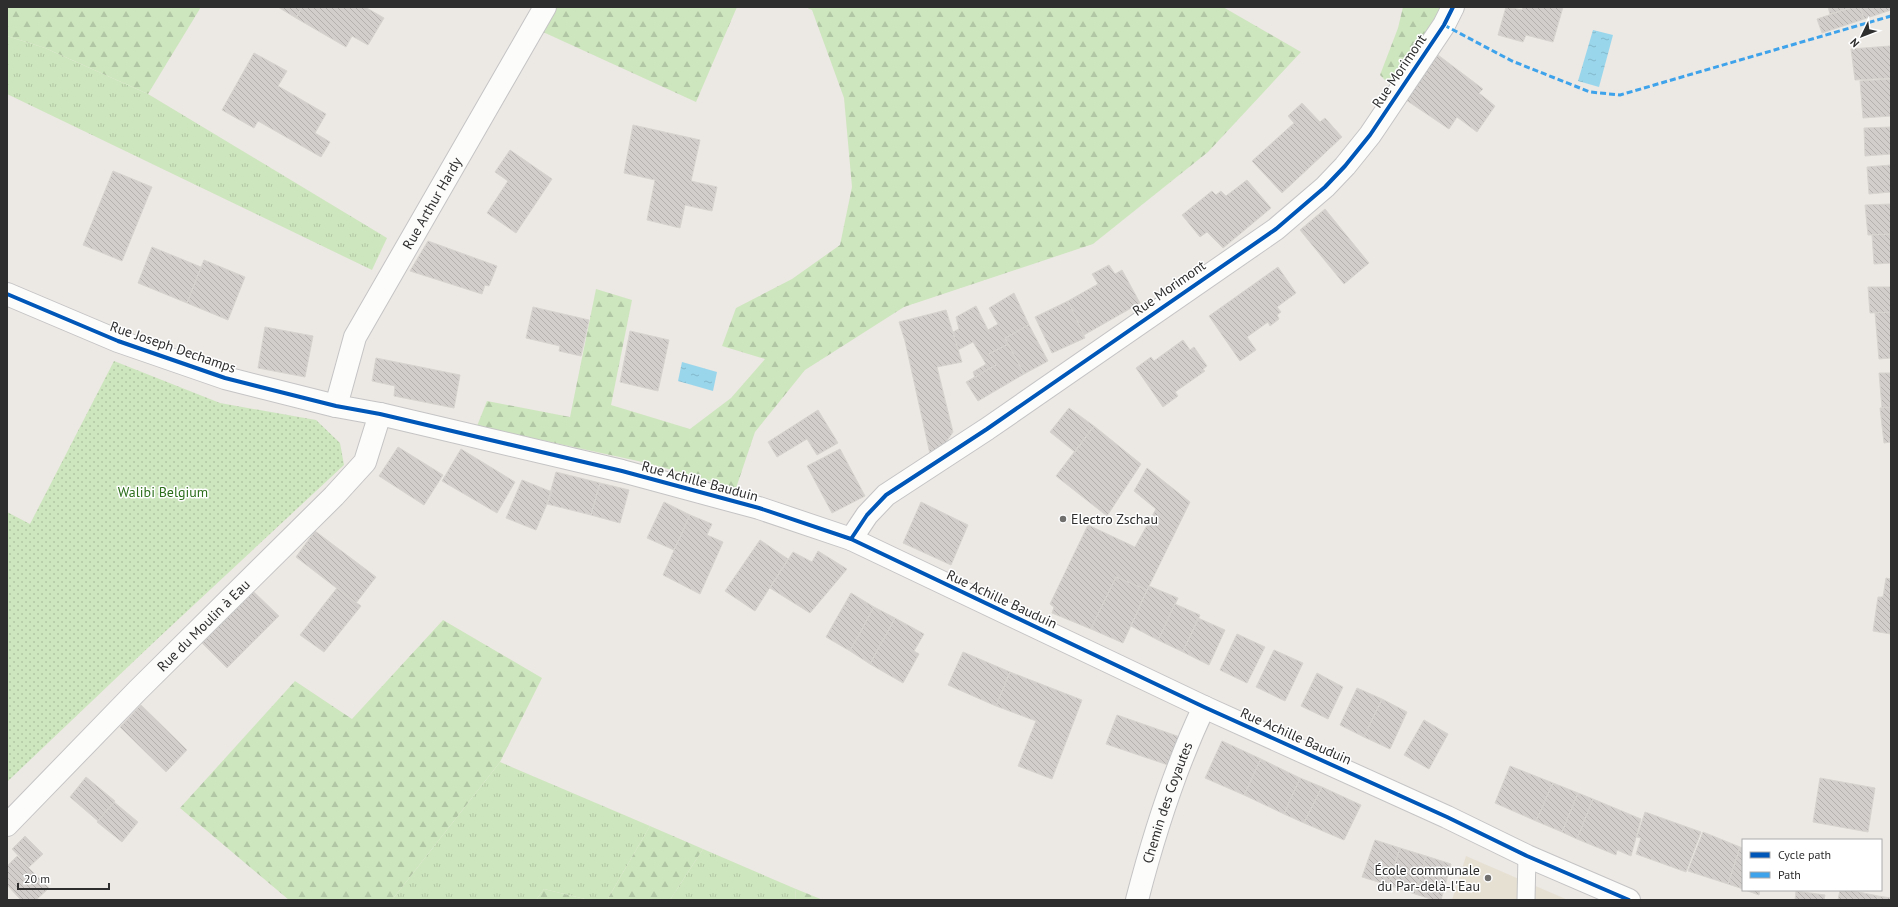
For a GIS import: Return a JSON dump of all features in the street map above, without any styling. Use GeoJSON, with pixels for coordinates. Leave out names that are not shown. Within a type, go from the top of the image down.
{"type":"FeatureCollection","features":[{"type":"Feature","properties":{"kind":"street","name":"Rue Arthur Hardy"},"geometry":{"type":"LineString","coordinates":[[336,406],[355,337],[545,7]]}},
{"type":"Feature","properties":{"kind":"street","name":"Rue Morimont"},"geometry":{"type":"LineString","coordinates":[[851,539],[867,514],[886,495],[986,429],[1276,229],[1325,187],[1345,166],[1370,135],[1444,24],[1453,7]]}},
{"type":"Feature","properties":{"kind":"street","name":"Rue Joseph Dechamps"},"geometry":{"type":"LineString","coordinates":[[7,294],[118,341],[225,378],[336,406]]}},
{"type":"Feature","properties":{"kind":"street","name":"Rue Achille Bauduin"},"geometry":{"type":"LineString","coordinates":[[336,406],[380,414],[622,471],[759,508],[851,539],[1204,707],[1440,814],[1528,856],[1629,900]]}},
{"type":"Feature","properties":{"kind":"street","name":"Rue du Moulin à Eau"},"geometry":{"type":"LineString","coordinates":[[7,825],[138,690],[334,496],[365,462],[380,414]]}},
{"type":"Feature","properties":{"kind":"street","name":"Chemin des Coyautes"},"geometry":{"type":"LineString","coordinates":[[1137,900],[1148,857],[1188,741],[1204,707]]}},
{"type":"Feature","properties":{"kind":"lane"},"geometry":{"type":"LineString","coordinates":[[1526,900],[1528,856]]}},
{"type":"Feature","properties":{"kind":"shaded area","name":"École communale du Par-delà-l'Eau"},"geometry":{"type":"Polygon","coordinates":[[[1466,856],[1568,900],[1452,900],[1466,856]]]}},
{"type":"Feature","properties":{"kind":"green space"},"geometry":{"type":"Polygon","coordinates":[[[7,7],[201,7],[148,94],[45,48],[7,36],[7,7]]]}},
{"type":"Feature","properties":{"kind":"green space"},"geometry":{"type":"Polygon","coordinates":[[[557,7],[737,7],[696,102],[543,32],[557,7]]]}},
{"type":"Feature","properties":{"kind":"green space"},"geometry":{"type":"Polygon","coordinates":[[[805,7],[1223,7],[1301,52],[1208,152],[1093,244],[904,307],[805,370],[755,432],[736,488],[647,463],[477,426],[487,401],[570,417],[596,289],[632,300],[611,405],[690,429],[731,398],[765,359],[722,346],[736,308],[792,279],[840,245],[852,187],[844,98],[812,10],[805,7]]]}},
{"type":"Feature","properties":{"kind":"green space"},"geometry":{"type":"Polygon","coordinates":[[[1403,7],[1444,7],[1393,88],[1380,75],[1398,28],[1403,7]]]}},
{"type":"Feature","properties":{"kind":"green space"},"geometry":{"type":"Polygon","coordinates":[[[7,36],[45,48],[148,94],[387,238],[372,270],[7,94],[7,36]]]}},
{"type":"Feature","properties":{"kind":"green space","name":"Walibi Belgium"},"geometry":{"type":"Polygon","coordinates":[[[114,361],[220,403],[316,420],[340,443],[344,465],[153,643],[7,782],[7,512],[30,524],[114,361]]]}},
{"type":"Feature","properties":{"kind":"green space"},"geometry":{"type":"Polygon","coordinates":[[[443,620],[542,678],[500,762],[392,900],[289,900],[180,808],[295,681],[352,719],[443,620]]]}},
{"type":"Feature","properties":{"kind":"green space"},"geometry":{"type":"Polygon","coordinates":[[[500,762],[650,826],[607,900],[589,900],[544,889],[536,900],[392,900],[500,762]]]}},
{"type":"Feature","properties":{"kind":"green space"},"geometry":{"type":"Polygon","coordinates":[[[650,826],[703,849],[670,900],[607,900],[650,826]]]}},
{"type":"Feature","properties":{"kind":"green space"},"geometry":{"type":"Polygon","coordinates":[[[703,849],[796,889],[795,900],[670,900],[703,849]]]}},
{"type":"Feature","properties":{"kind":"green space"},"geometry":{"type":"Polygon","coordinates":[[[544,889],[589,900],[536,900],[544,889]]]}},
{"type":"Feature","properties":{"kind":"green space"},"geometry":{"type":"Polygon","coordinates":[[[796,889],[823,900],[795,900],[796,889]]]}},
{"type":"Feature","properties":{"kind":"water"},"geometry":{"type":"Polygon","coordinates":[[[1593,30],[1613,35],[1599,87],[1578,81],[1593,30]]]}},
{"type":"Feature","properties":{"kind":"water"},"geometry":{"type":"Polygon","coordinates":[[[682,362],[717,372],[713,391],[678,381],[682,362]]]}},
{"type":"Feature","properties":{"kind":"building"},"geometry":{"type":"Polygon","coordinates":[[[278,7],[302,7],[296,18],[278,7]]]}},
{"type":"Feature","properties":{"kind":"building"},"geometry":{"type":"Polygon","coordinates":[[[302,7],[365,7],[384,18],[368,45],[352,36],[346,47],[296,18],[302,7]]]}},
{"type":"Feature","properties":{"kind":"building"},"geometry":{"type":"Polygon","coordinates":[[[1506,7],[1522,10],[1523,7],[1563,7],[1553,42],[1526,35],[1523,42],[1498,35],[1506,7]]]}},
{"type":"Feature","properties":{"kind":"building"},"geometry":{"type":"Polygon","coordinates":[[[1828,7],[1853,7],[1830,14],[1828,7]]]}},
{"type":"Feature","properties":{"kind":"building"},"geometry":{"type":"Polygon","coordinates":[[[1853,7],[1860,7],[1864,19],[1822,33],[1817,19],[1853,7]]]}},
{"type":"Feature","properties":{"kind":"building"},"geometry":{"type":"Polygon","coordinates":[[[1860,7],[1891,7],[1891,10],[1864,19],[1860,7]]]}},
{"type":"Feature","properties":{"kind":"building"},"geometry":{"type":"Polygon","coordinates":[[[1890,46],[1891,78],[1855,80],[1851,49],[1890,46]]]}},
{"type":"Feature","properties":{"kind":"building"},"geometry":{"type":"Polygon","coordinates":[[[254,53],[287,71],[278,86],[326,114],[315,133],[330,142],[321,157],[258,121],[254,128],[222,110],[254,53]]]}},
{"type":"Feature","properties":{"kind":"building"},"geometry":{"type":"Polygon","coordinates":[[[1438,55],[1483,89],[1479,93],[1495,106],[1477,132],[1457,117],[1449,129],[1406,100],[1414,85],[1438,55]]]}},
{"type":"Feature","properties":{"kind":"building"},"geometry":{"type":"Polygon","coordinates":[[[1891,79],[1891,116],[1863,118],[1860,81],[1891,79]]]}},
{"type":"Feature","properties":{"kind":"building"},"geometry":{"type":"Polygon","coordinates":[[[1302,103],[1320,122],[1325,118],[1342,137],[1282,193],[1252,161],[1294,123],[1288,116],[1302,103]]]}},
{"type":"Feature","properties":{"kind":"building"},"geometry":{"type":"Polygon","coordinates":[[[633,125],[700,140],[691,181],[717,187],[712,211],[685,205],[680,228],[647,220],[655,180],[624,173],[633,125]]]}},
{"type":"Feature","properties":{"kind":"building"},"geometry":{"type":"Polygon","coordinates":[[[1891,127],[1891,154],[1865,156],[1864,128],[1891,127]]]}},
{"type":"Feature","properties":{"kind":"building"},"geometry":{"type":"Polygon","coordinates":[[[510,150],[552,179],[516,233],[487,213],[508,181],[495,172],[510,150]]]}},
{"type":"Feature","properties":{"kind":"building"},"geometry":{"type":"Polygon","coordinates":[[[1891,165],[1891,192],[1869,194],[1867,167],[1891,165]]]}},
{"type":"Feature","properties":{"kind":"building"},"geometry":{"type":"Polygon","coordinates":[[[113,171],[152,187],[122,261],[83,245],[113,171]]]}},
{"type":"Feature","properties":{"kind":"building"},"geometry":{"type":"Polygon","coordinates":[[[1247,180],[1271,208],[1223,248],[1207,232],[1200,237],[1182,215],[1212,191],[1216,195],[1221,191],[1226,196],[1247,180]]]}},
{"type":"Feature","properties":{"kind":"building"},"geometry":{"type":"Polygon","coordinates":[[[1891,204],[1891,234],[1868,235],[1865,205],[1891,204]]]}},
{"type":"Feature","properties":{"kind":"building"},"geometry":{"type":"Polygon","coordinates":[[[1325,209],[1369,263],[1344,284],[1300,230],[1325,209]]]}},
{"type":"Feature","properties":{"kind":"building"},"geometry":{"type":"Polygon","coordinates":[[[1891,234],[1891,263],[1874,264],[1872,235],[1891,234]]]}},
{"type":"Feature","properties":{"kind":"building"},"geometry":{"type":"Polygon","coordinates":[[[428,241],[497,266],[489,286],[485,285],[482,294],[410,271],[428,241]]]}},
{"type":"Feature","properties":{"kind":"building"},"geometry":{"type":"Polygon","coordinates":[[[152,247],[201,267],[187,303],[138,283],[152,247]]]}},
{"type":"Feature","properties":{"kind":"building"},"geometry":{"type":"Polygon","coordinates":[[[204,260],[245,277],[228,320],[187,303],[204,260]]]}},
{"type":"Feature","properties":{"kind":"building"},"geometry":{"type":"Polygon","coordinates":[[[1109,265],[1115,274],[1122,270],[1140,303],[1084,335],[1068,301],[1098,284],[1092,274],[1109,265]]]}},
{"type":"Feature","properties":{"kind":"building"},"geometry":{"type":"Polygon","coordinates":[[[1278,267],[1296,293],[1277,307],[1281,312],[1277,315],[1279,319],[1270,326],[1268,322],[1247,337],[1256,350],[1240,361],[1209,316],[1278,267]]]}},
{"type":"Feature","properties":{"kind":"building"},"geometry":{"type":"Polygon","coordinates":[[[1868,287],[1891,287],[1891,312],[1870,313],[1868,287]]]}},
{"type":"Feature","properties":{"kind":"building"},"geometry":{"type":"Polygon","coordinates":[[[1014,293],[1029,325],[1005,338],[1008,344],[989,354],[996,365],[975,377],[973,372],[986,364],[973,342],[958,350],[953,332],[959,329],[956,317],[976,306],[988,330],[998,324],[989,308],[1014,293]]]}},
{"type":"Feature","properties":{"kind":"building"},"geometry":{"type":"Polygon","coordinates":[[[1068,301],[1085,338],[1052,353],[1035,317],[1068,301]]]}},
{"type":"Feature","properties":{"kind":"building"},"geometry":{"type":"Polygon","coordinates":[[[533,307],[589,320],[581,356],[559,351],[560,346],[526,338],[533,307]]]}},
{"type":"Feature","properties":{"kind":"building"},"geometry":{"type":"Polygon","coordinates":[[[946,310],[962,362],[937,367],[953,432],[946,442],[930,454],[905,341],[899,322],[946,310]]]}},
{"type":"Feature","properties":{"kind":"building"},"geometry":{"type":"Polygon","coordinates":[[[1891,312],[1891,358],[1879,359],[1875,313],[1891,312]]]}},
{"type":"Feature","properties":{"kind":"building"},"geometry":{"type":"Polygon","coordinates":[[[1029,325],[1048,361],[1024,374],[1005,338],[1029,325]]]}},
{"type":"Feature","properties":{"kind":"building"},"geometry":{"type":"Polygon","coordinates":[[[265,327],[313,336],[305,377],[258,368],[265,327]]]}},
{"type":"Feature","properties":{"kind":"building"},"geometry":{"type":"Polygon","coordinates":[[[630,331],[669,340],[658,391],[620,382],[630,331]]]}},
{"type":"Feature","properties":{"kind":"building"},"geometry":{"type":"Polygon","coordinates":[[[1183,340],[1190,350],[1194,347],[1207,366],[1203,369],[1205,371],[1175,392],[1178,396],[1163,407],[1136,368],[1151,357],[1154,361],[1183,340]]]}},
{"type":"Feature","properties":{"kind":"building"},"geometry":{"type":"Polygon","coordinates":[[[1008,344],[1024,374],[978,401],[966,382],[996,365],[989,354],[1008,344]]]}},
{"type":"Feature","properties":{"kind":"building"},"geometry":{"type":"Polygon","coordinates":[[[376,358],[460,375],[454,408],[394,396],[395,386],[372,381],[376,358]]]}},
{"type":"Feature","properties":{"kind":"building"},"geometry":{"type":"Polygon","coordinates":[[[1879,373],[1891,373],[1891,407],[1882,408],[1879,373]]]}},
{"type":"Feature","properties":{"kind":"building"},"geometry":{"type":"Polygon","coordinates":[[[1891,407],[1891,442],[1884,443],[1880,408],[1891,407]]]}},
{"type":"Feature","properties":{"kind":"building"},"geometry":{"type":"Polygon","coordinates":[[[1069,408],[1094,426],[1075,452],[1050,432],[1069,408]]]}},
{"type":"Feature","properties":{"kind":"building"},"geometry":{"type":"Polygon","coordinates":[[[818,410],[838,443],[817,455],[807,439],[777,457],[768,442],[818,410]]]}},
{"type":"Feature","properties":{"kind":"building"},"geometry":{"type":"Polygon","coordinates":[[[1094,426],[1141,464],[1107,516],[1056,476],[1094,426]]]}},
{"type":"Feature","properties":{"kind":"building"},"geometry":{"type":"Polygon","coordinates":[[[398,447],[443,475],[424,505],[379,476],[398,447]]]}},
{"type":"Feature","properties":{"kind":"building"},"geometry":{"type":"Polygon","coordinates":[[[461,449],[515,482],[497,513],[442,481],[461,449]]]}},
{"type":"Feature","properties":{"kind":"building"},"geometry":{"type":"Polygon","coordinates":[[[840,449],[865,496],[832,513],[807,466],[840,449]]]}},
{"type":"Feature","properties":{"kind":"building"},"geometry":{"type":"Polygon","coordinates":[[[1147,468],[1190,502],[1147,590],[1116,577],[1091,629],[1052,613],[1054,607],[1050,604],[1088,525],[1135,547],[1156,509],[1134,491],[1147,468]]]}},
{"type":"Feature","properties":{"kind":"building"},"geometry":{"type":"Polygon","coordinates":[[[556,472],[600,483],[591,515],[547,504],[556,472]]]}},
{"type":"Feature","properties":{"kind":"building"},"geometry":{"type":"Polygon","coordinates":[[[522,480],[552,492],[536,530],[506,518],[522,480]]]}},
{"type":"Feature","properties":{"kind":"building"},"geometry":{"type":"Polygon","coordinates":[[[600,483],[629,490],[620,523],[591,515],[600,483]]]}},
{"type":"Feature","properties":{"kind":"building"},"geometry":{"type":"Polygon","coordinates":[[[664,502],[690,515],[674,550],[647,538],[664,502]]]}},
{"type":"Feature","properties":{"kind":"building"},"geometry":{"type":"Polygon","coordinates":[[[921,502],[968,525],[951,565],[903,543],[921,502]]]}},
{"type":"Feature","properties":{"kind":"building"},"geometry":{"type":"Polygon","coordinates":[[[690,515],[712,524],[707,535],[723,542],[700,594],[663,575],[690,515]]]}},
{"type":"Feature","properties":{"kind":"building"},"geometry":{"type":"Polygon","coordinates":[[[315,531],[376,577],[356,603],[296,557],[315,531]]]}},
{"type":"Feature","properties":{"kind":"building"},"geometry":{"type":"Polygon","coordinates":[[[760,540],[788,559],[755,611],[725,591],[760,540]]]}},
{"type":"Feature","properties":{"kind":"building"},"geometry":{"type":"Polygon","coordinates":[[[818,551],[847,569],[810,613],[770,588],[793,552],[812,562],[818,551]]]}},
{"type":"Feature","properties":{"kind":"building"},"geometry":{"type":"Polygon","coordinates":[[[1116,577],[1147,590],[1123,643],[1091,629],[1116,577]]]}},
{"type":"Feature","properties":{"kind":"building"},"geometry":{"type":"Polygon","coordinates":[[[1886,578],[1891,579],[1891,634],[1873,631],[1878,597],[1883,597],[1886,578]]]}},
{"type":"Feature","properties":{"kind":"building"},"geometry":{"type":"Polygon","coordinates":[[[1149,586],[1178,598],[1158,640],[1131,626],[1149,586]]]}},
{"type":"Feature","properties":{"kind":"building"},"geometry":{"type":"Polygon","coordinates":[[[337,588],[361,606],[324,652],[300,635],[337,588]]]}},
{"type":"Feature","properties":{"kind":"building"},"geometry":{"type":"Polygon","coordinates":[[[253,591],[279,616],[227,668],[201,642],[253,591]]]}},
{"type":"Feature","properties":{"kind":"building"},"geometry":{"type":"Polygon","coordinates":[[[851,593],[874,607],[850,651],[826,637],[851,593]]]}},
{"type":"Feature","properties":{"kind":"building"},"geometry":{"type":"Polygon","coordinates":[[[1175,604],[1200,615],[1183,652],[1158,640],[1175,604]]]}},
{"type":"Feature","properties":{"kind":"building"},"geometry":{"type":"Polygon","coordinates":[[[874,607],[895,618],[870,664],[850,651],[874,607]]]}},
{"type":"Feature","properties":{"kind":"building"},"geometry":{"type":"Polygon","coordinates":[[[895,618],[924,634],[914,651],[919,654],[903,683],[870,664],[895,618]]]}},
{"type":"Feature","properties":{"kind":"building"},"geometry":{"type":"Polygon","coordinates":[[[1198,618],[1225,630],[1209,665],[1183,652],[1198,618]]]}},
{"type":"Feature","properties":{"kind":"building"},"geometry":{"type":"Polygon","coordinates":[[[1237,634],[1265,647],[1247,683],[1220,670],[1237,634]]]}},
{"type":"Feature","properties":{"kind":"building"},"geometry":{"type":"Polygon","coordinates":[[[1274,650],[1303,663],[1285,701],[1256,687],[1274,650]]]}},
{"type":"Feature","properties":{"kind":"building"},"geometry":{"type":"Polygon","coordinates":[[[963,652],[1010,672],[996,706],[948,685],[963,652]]]}},
{"type":"Feature","properties":{"kind":"building"},"geometry":{"type":"Polygon","coordinates":[[[1010,672],[1082,700],[1052,779],[1018,766],[1036,721],[996,706],[1010,672]]]}},
{"type":"Feature","properties":{"kind":"building"},"geometry":{"type":"Polygon","coordinates":[[[1317,673],[1343,687],[1328,719],[1301,706],[1317,673]]]}},
{"type":"Feature","properties":{"kind":"building"},"geometry":{"type":"Polygon","coordinates":[[[1357,688],[1382,699],[1364,737],[1340,725],[1357,688]]]}},
{"type":"Feature","properties":{"kind":"building"},"geometry":{"type":"Polygon","coordinates":[[[1382,699],[1407,712],[1390,749],[1364,737],[1382,699]]]}},
{"type":"Feature","properties":{"kind":"building"},"geometry":{"type":"Polygon","coordinates":[[[141,705],[187,750],[166,772],[120,727],[141,705]]]}},
{"type":"Feature","properties":{"kind":"building"},"geometry":{"type":"Polygon","coordinates":[[[1117,715],[1180,737],[1171,766],[1106,744],[1117,715]]]}},
{"type":"Feature","properties":{"kind":"building"},"geometry":{"type":"Polygon","coordinates":[[[1424,720],[1448,734],[1429,769],[1404,755],[1424,720]]]}},
{"type":"Feature","properties":{"kind":"building"},"geometry":{"type":"Polygon","coordinates":[[[1222,741],[1261,759],[1244,795],[1205,778],[1222,741]]]}},
{"type":"Feature","properties":{"kind":"building"},"geometry":{"type":"Polygon","coordinates":[[[1261,759],[1300,778],[1284,814],[1244,795],[1261,759]]]}},
{"type":"Feature","properties":{"kind":"building"},"geometry":{"type":"Polygon","coordinates":[[[1510,766],[1553,783],[1536,821],[1495,803],[1510,766]]]}},
{"type":"Feature","properties":{"kind":"building"},"geometry":{"type":"Polygon","coordinates":[[[86,777],[115,801],[98,821],[70,797],[86,777]]]}},
{"type":"Feature","properties":{"kind":"building"},"geometry":{"type":"Polygon","coordinates":[[[1300,778],[1322,787],[1304,823],[1284,814],[1300,778]]]}},
{"type":"Feature","properties":{"kind":"building"},"geometry":{"type":"Polygon","coordinates":[[[1820,778],[1875,788],[1868,832],[1813,822],[1820,778]]]}},
{"type":"Feature","properties":{"kind":"building"},"geometry":{"type":"Polygon","coordinates":[[[1553,783],[1578,793],[1562,832],[1536,821],[1553,783]]]}},
{"type":"Feature","properties":{"kind":"building"},"geometry":{"type":"Polygon","coordinates":[[[1322,787],[1361,805],[1344,840],[1304,823],[1322,787]]]}},
{"type":"Feature","properties":{"kind":"building"},"geometry":{"type":"Polygon","coordinates":[[[1578,793],[1593,799],[1577,839],[1562,832],[1578,793]]]}},
{"type":"Feature","properties":{"kind":"building"},"geometry":{"type":"Polygon","coordinates":[[[1593,799],[1641,819],[1631,856],[1617,850],[1616,855],[1577,839],[1593,799]]]}},
{"type":"Feature","properties":{"kind":"building"},"geometry":{"type":"Polygon","coordinates":[[[114,802],[138,822],[122,842],[97,822],[114,802]]]}},
{"type":"Feature","properties":{"kind":"building"},"geometry":{"type":"Polygon","coordinates":[[[1645,812],[1701,832],[1686,872],[1636,854],[1641,838],[1637,837],[1645,812]]]}},
{"type":"Feature","properties":{"kind":"building"},"geometry":{"type":"Polygon","coordinates":[[[1703,832],[1740,847],[1728,884],[1688,871],[1703,832]]]}},
{"type":"Feature","properties":{"kind":"building"},"geometry":{"type":"Polygon","coordinates":[[[25,836],[43,854],[29,867],[12,849],[25,836]]]}},
{"type":"Feature","properties":{"kind":"building"},"geometry":{"type":"Polygon","coordinates":[[[1375,840],[1400,848],[1388,885],[1362,877],[1375,840]]]}},
{"type":"Feature","properties":{"kind":"building"},"geometry":{"type":"Polygon","coordinates":[[[1740,847],[1742,848],[1742,889],[1728,884],[1740,847]]]}},
{"type":"Feature","properties":{"kind":"building"},"geometry":{"type":"Polygon","coordinates":[[[1400,848],[1426,856],[1415,894],[1388,885],[1400,848]]]}},
{"type":"Feature","properties":{"kind":"building"},"geometry":{"type":"Polygon","coordinates":[[[17,856],[49,888],[36,900],[21,900],[7,885],[7,866],[17,856]]]}},
{"type":"Feature","properties":{"kind":"building"},"geometry":{"type":"Polygon","coordinates":[[[1426,856],[1451,864],[1441,900],[1434,900],[1415,894],[1426,856]]]}},
{"type":"Feature","properties":{"kind":"building"},"geometry":{"type":"Polygon","coordinates":[[[1748,891],[1760,891],[1759,895],[1748,891]]]}},
{"type":"Feature","properties":{"kind":"building"},"geometry":{"type":"Polygon","coordinates":[[[1796,891],[1825,895],[1824,900],[1795,900],[1796,891]]]}},
{"type":"Feature","properties":{"kind":"building"},"geometry":{"type":"Polygon","coordinates":[[[1840,891],[1854,891],[1878,896],[1877,900],[1838,900],[1840,891]]]}},
{"type":"Feature","properties":{"kind":"building"},"geometry":{"type":"Polygon","coordinates":[[[1878,896],[1891,898],[1891,900],[1877,900],[1878,896]]]}},
{"type":"Feature","properties":{"kind":"marked path"},"geometry":{"type":"LineString","coordinates":[[1444,25],[1512,61],[1590,92],[1620,95],[1891,16]]}},
{"type":"Feature","properties":{"kind":"cycle path"},"geometry":{"type":"LineString","coordinates":[[851,539],[867,515],[886,495],[987,429],[1276,229],[1325,187],[1345,166],[1370,135],[1444,25],[1453,7]]}},
{"type":"Feature","properties":{"kind":"cycle path"},"geometry":{"type":"LineString","coordinates":[[7,294],[118,341],[225,378],[336,406],[380,414],[622,471],[759,508],[851,539],[1204,707],[1447,817],[1527,856],[1629,900]]}},
{"type":"Feature","properties":{"kind":"place","name":"Electro Zschau"},"geometry":{"type":"Point","coordinates":[1063,519]}},
{"type":"Feature","properties":{"kind":"place","name":"École communale du Par-delà-l'Eau"},"geometry":{"type":"Point","coordinates":[1488,878]}}]}
